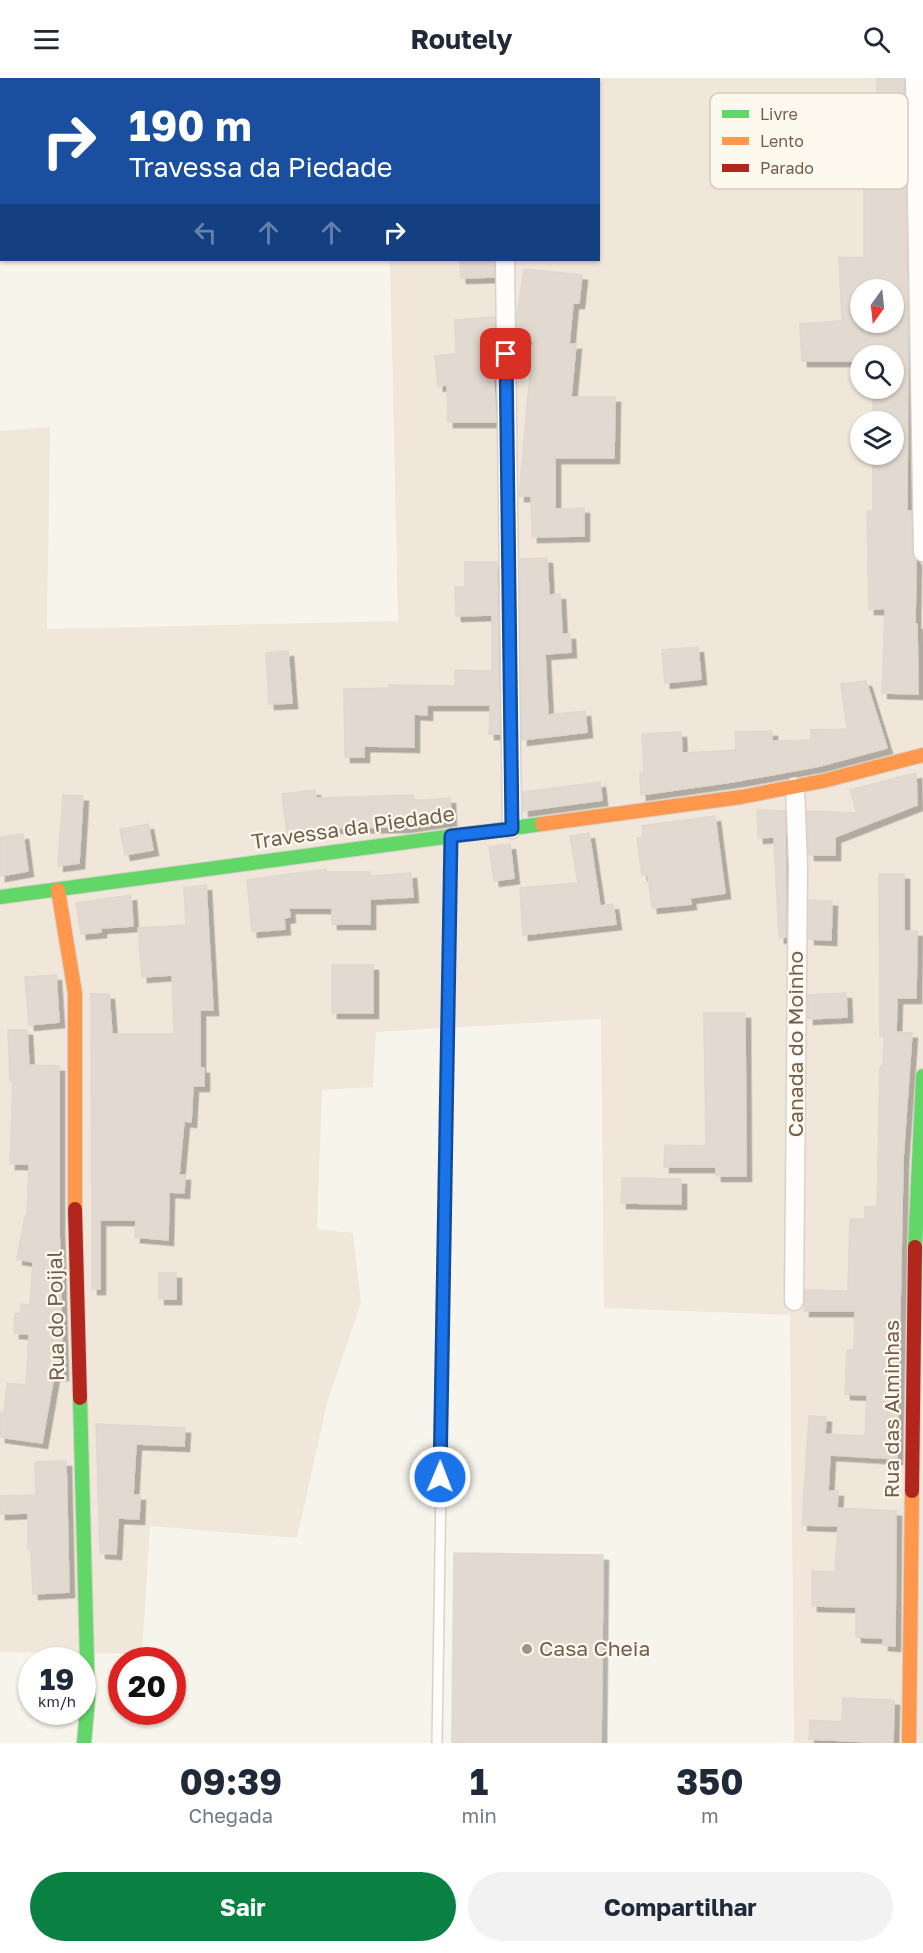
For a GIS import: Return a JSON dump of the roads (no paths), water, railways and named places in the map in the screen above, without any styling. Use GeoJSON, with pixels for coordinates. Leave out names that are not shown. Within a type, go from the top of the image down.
{"type":"FeatureCollection","features":[{"type":"Feature","properties":{"kind":"street"},"geometry":{"type":"LineString","coordinates":[[915,78],[923,552]]}},
{"type":"Feature","properties":{"kind":"street"},"geometry":{"type":"LineString","coordinates":[[505,261],[512,829]]}},
{"type":"Feature","properties":{"kind":"street","name":"Travessa da Piedade"},"geometry":{"type":"LineString","coordinates":[[0,897],[512,829],[795,787],[923,755]]}},
{"type":"Feature","properties":{"kind":"street","name":"Canada do Moinho"},"geometry":{"type":"LineString","coordinates":[[795,787],[798,866],[795,1301]]}},
{"type":"Feature","properties":{"kind":"street","name":"Rua do Poijal"},"geometry":{"type":"LineString","coordinates":[[58,890],[75,993],[75,1227],[88,1699],[84,1743]]}},
{"type":"Feature","properties":{"kind":"street","name":"Rua das Alminhas"},"geometry":{"type":"LineString","coordinates":[[909,1743],[914,1303],[917,1165],[923,1076]]}},
{"type":"Feature","properties":{"kind":"lane"},"geometry":{"type":"LineString","coordinates":[[437,1743],[451,836]]}},
{"type":"Feature","properties":{"kind":"place","name":"Casa Cheia"},"geometry":{"type":"Point","coordinates":[527,1649]}}]}
